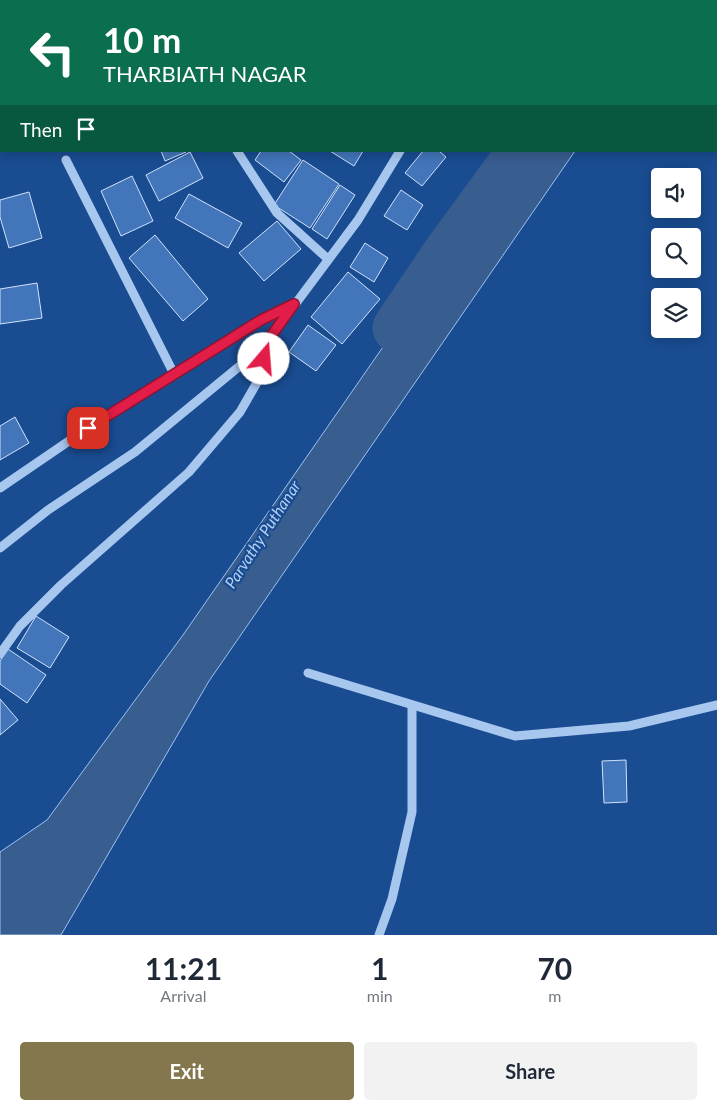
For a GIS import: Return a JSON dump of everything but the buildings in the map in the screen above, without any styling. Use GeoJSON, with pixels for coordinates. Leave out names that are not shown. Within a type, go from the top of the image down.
{"type":"FeatureCollection","features":[{"type":"Feature","properties":{"kind":"street"},"geometry":{"type":"LineString","coordinates":[[238,152],[277,213],[328,259]]}},
{"type":"Feature","properties":{"kind":"street"},"geometry":{"type":"LineString","coordinates":[[0,548],[48,510],[134,452],[264,346],[358,220],[399,152]]}},
{"type":"Feature","properties":{"kind":"street"},"geometry":{"type":"LineString","coordinates":[[66,160],[174,374]]}},
{"type":"Feature","properties":{"kind":"street"},"geometry":{"type":"LineString","coordinates":[[0,488],[88,428],[174,374],[261,320],[294,304]]}},
{"type":"Feature","properties":{"kind":"street"},"geometry":{"type":"LineString","coordinates":[[0,654],[20,626],[61,585],[189,472],[240,412],[263,372],[264,346]]}},
{"type":"Feature","properties":{"kind":"street"},"geometry":{"type":"LineString","coordinates":[[308,673],[515,736],[629,726],[717,705]]}},
{"type":"Feature","properties":{"kind":"street"},"geometry":{"type":"LineString","coordinates":[[379,935],[392,899],[412,812],[412,705]]}},
{"type":"Feature","properties":{"kind":"water"},"geometry":{"type":"Polygon","coordinates":[[[518,152],[574,152],[209,681],[61,935],[0,935],[0,852],[47,820],[183,635],[518,152]]]}},
{"type":"Feature","properties":{"kind":"waterway","name":"Parvathy Puthanar"},"geometry":{"type":"LineString","coordinates":[[398,328],[447,255],[522,152]]}},
{"type":"Feature","properties":{"kind":"route"},"geometry":{"type":"LineString","coordinates":[[88,428],[261,320],[294,304],[264,346],[264,359]]}}]}
